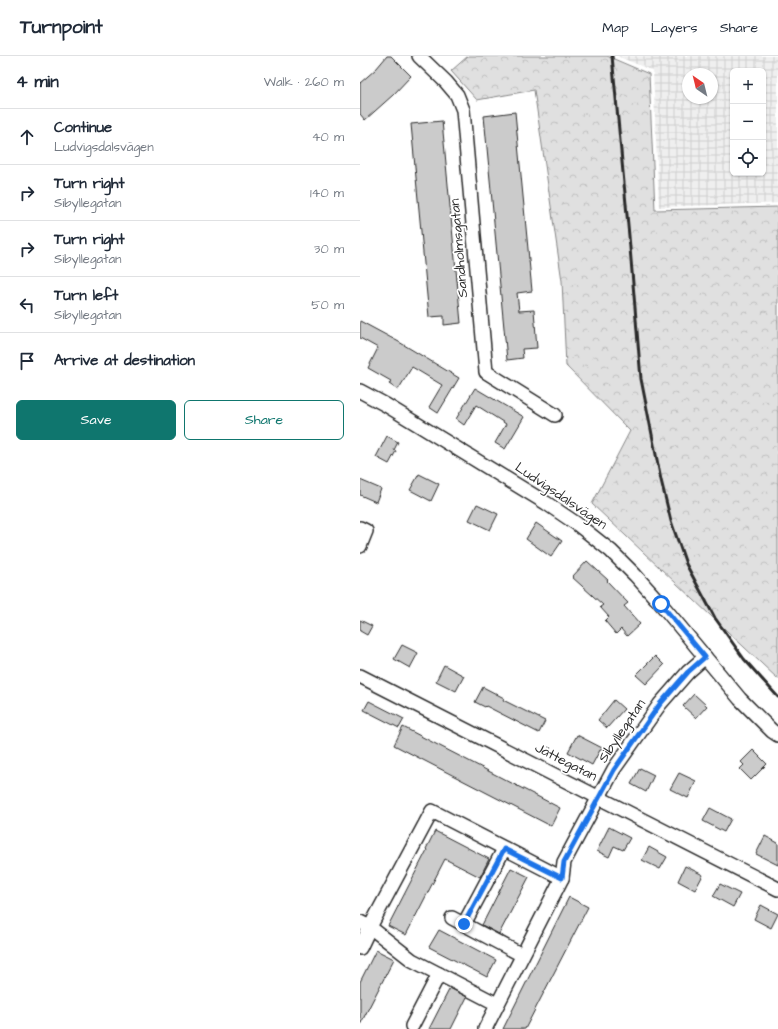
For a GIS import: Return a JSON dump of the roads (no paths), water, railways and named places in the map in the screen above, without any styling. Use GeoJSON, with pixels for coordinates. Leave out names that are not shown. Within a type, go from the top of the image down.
{"type":"FeatureCollection","features":[{"type":"Feature","properties":{"kind":"street","name":"Sandholmsgatan"},"geometry":{"type":"LineString","coordinates":[[419,56],[457,95],[464,110],[486,372],[555,415]]}},
{"type":"Feature","properties":{"kind":"street","name":"Ludvigsdalsvägen"},"geometry":{"type":"LineString","coordinates":[[360,391],[386,405],[540,498],[577,524],[611,551],[661,604],[740,699],[772,731],[778,735]]}},
{"type":"Feature","properties":{"kind":"street"},"geometry":{"type":"LineString","coordinates":[[360,528],[366,530],[360,546]]}},
{"type":"Feature","properties":{"kind":"street","name":"Sibyllegatan"},"geometry":{"type":"LineString","coordinates":[[485,1029],[562,878],[564,862],[614,770],[660,704],[688,672],[705,657]]}},
{"type":"Feature","properties":{"kind":"street","name":"Jättegatan"},"geometry":{"type":"LineString","coordinates":[[360,676],[778,889]]}},
{"type":"Feature","properties":{"kind":"street"},"geometry":{"type":"LineString","coordinates":[[360,948],[365,924],[432,810],[562,878]]}},
{"type":"Feature","properties":{"kind":"street"},"geometry":{"type":"LineString","coordinates":[[464,924],[504,849]]}},
{"type":"Feature","properties":{"kind":"street"},"geometry":{"type":"LineString","coordinates":[[452,918],[522,955]]}},
{"type":"Feature","properties":{"kind":"street"},"geometry":{"type":"LineString","coordinates":[[365,924],[412,960],[497,1004]]}},
{"type":"Feature","properties":{"kind":"street"},"geometry":{"type":"LineString","coordinates":[[412,1026],[439,974]]}},
{"type":"Feature","properties":{"kind":"railway"},"geometry":{"type":"LineString","coordinates":[[612,56],[641,379],[661,480],[671,521],[686,564],[715,618],[744,659],[778,697]]}}]}
